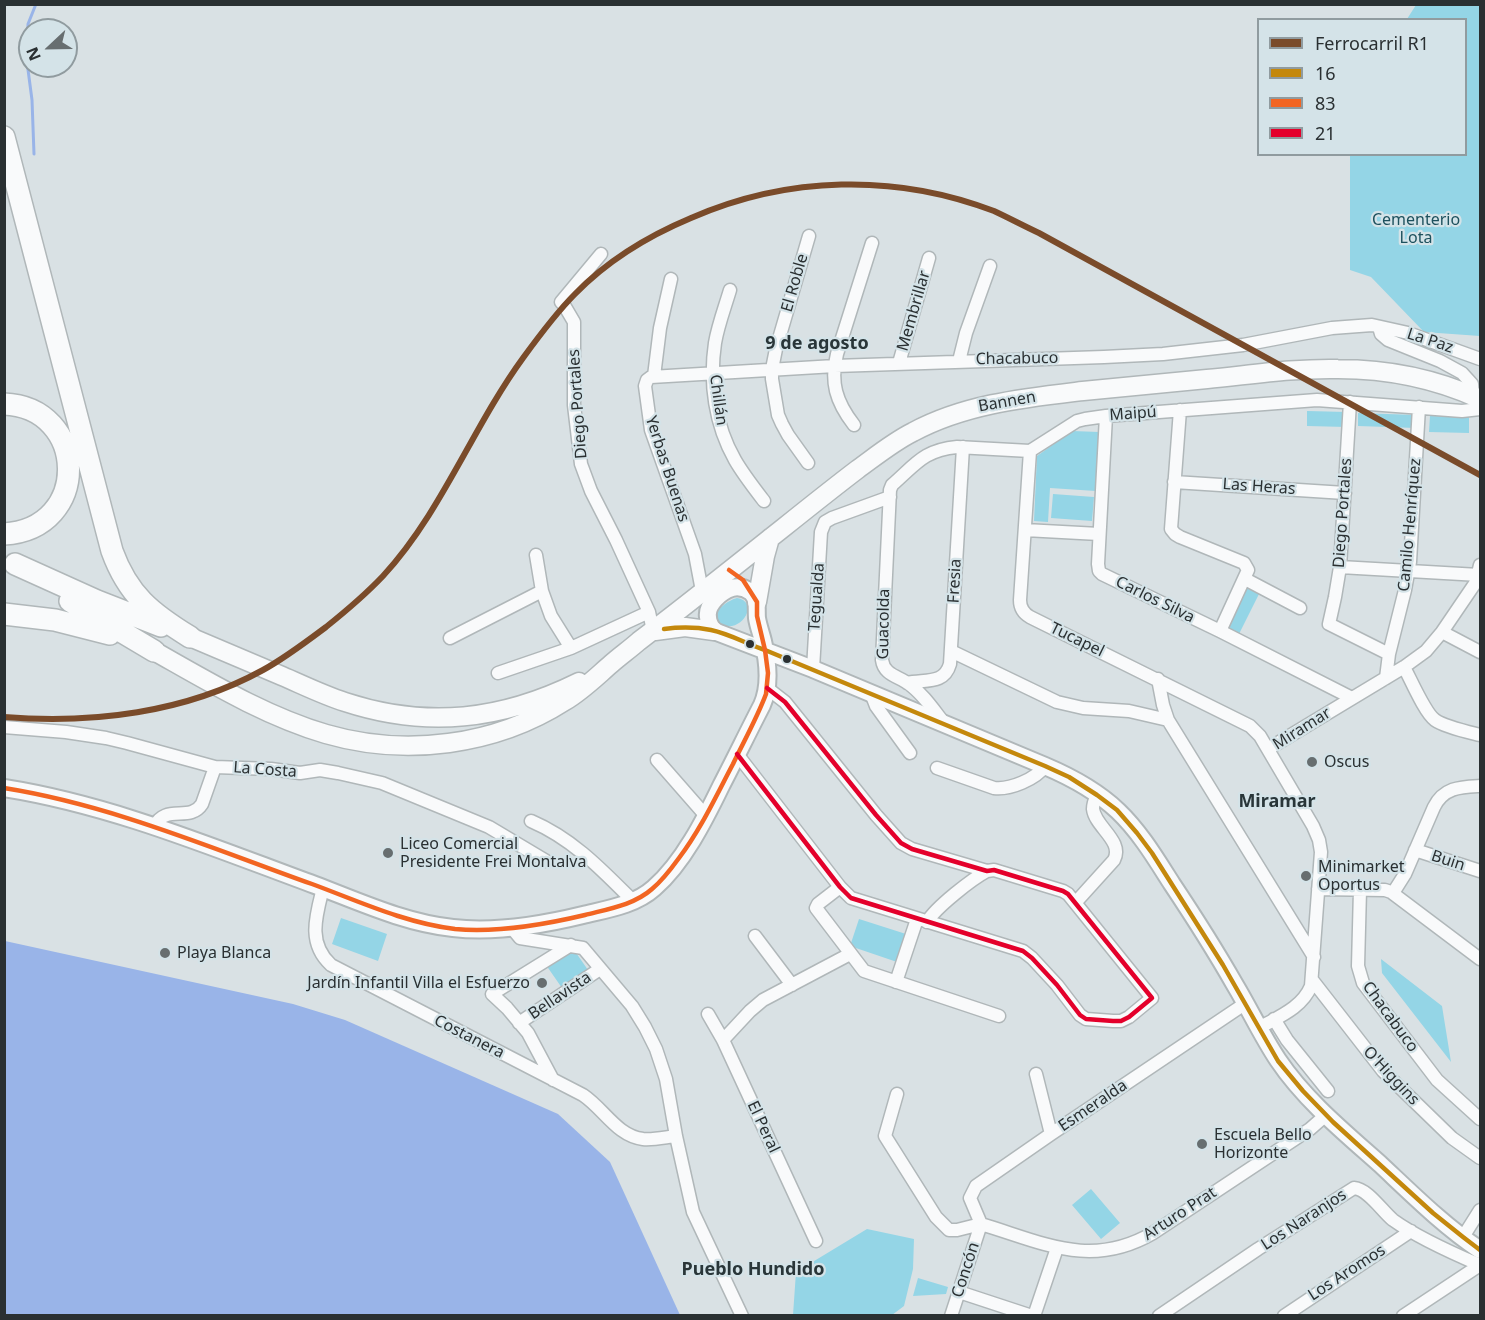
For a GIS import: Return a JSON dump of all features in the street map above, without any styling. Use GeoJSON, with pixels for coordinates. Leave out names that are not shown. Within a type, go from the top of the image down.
{"type":"FeatureCollection","features":[{"type":"Feature","properties":{"kind":"highway"},"geometry":{"type":"LineString","coordinates":[[4,137],[116,563],[127,583],[141,601],[161,618],[190,637]]}},
{"type":"Feature","properties":{"kind":"highway"},"geometry":{"type":"LineString","coordinates":[[4,405],[34,411],[50,423],[64,443],[69,466],[64,494],[48,518],[23,531],[4,534]]}},
{"type":"Feature","properties":{"kind":"highway"},"geometry":{"type":"LineString","coordinates":[[10,560],[96,601],[190,637]]}},
{"type":"Feature","properties":{"kind":"highway"},"geometry":{"type":"LineString","coordinates":[[10,560],[75,604],[154,651]]}},
{"type":"Feature","properties":{"kind":"highway"},"geometry":{"type":"LineString","coordinates":[[4,614],[72,623],[154,651]]}},
{"type":"Feature","properties":{"kind":"main road","name":"Bannen"},"geometry":{"type":"LineString","coordinates":[[612,663],[900,439],[945,417],[999,402],[1036,396],[1298,370],[1335,369],[1399,374],[1438,383],[1478,401]]}},
{"type":"Feature","properties":{"kind":"main road"},"geometry":{"type":"LineString","coordinates":[[653,631],[685,627],[716,627],[734,634],[745,630],[749,626],[770,538]]}},
{"type":"Feature","properties":{"kind":"main road"},"geometry":{"type":"LineString","coordinates":[[4,788],[112,813],[405,918],[436,926],[471,930],[559,921],[633,901],[648,893],[665,877],[689,844],[706,816],[765,698],[768,673],[755,603],[744,580],[729,570]]}},
{"type":"Feature","properties":{"kind":"main road"},"geometry":{"type":"LineString","coordinates":[[716,627],[712,603],[729,589],[740,588],[755,603]]}},
{"type":"Feature","properties":{"kind":"main road"},"geometry":{"type":"LineString","coordinates":[[702,591],[716,627],[749,645],[813,669],[1045,765],[1098,795],[1126,819],[1145,842],[1209,942],[1278,1061],[1302,1091],[1433,1213],[1463,1237],[1480,1260]]}},
{"type":"Feature","properties":{"kind":"main road"},"geometry":{"type":"LineString","coordinates":[[190,637],[343,702],[379,712],[415,717],[451,718],[486,714],[520,706],[569,686],[612,663]]}},
{"type":"Feature","properties":{"kind":"main road"},"geometry":{"type":"LineString","coordinates":[[154,651],[240,698],[304,727],[339,738],[385,744],[450,743],[485,736],[518,725],[549,711],[576,694],[612,663]]}},
{"type":"Feature","properties":{"kind":"street","name":"El Roble"},"geometry":{"type":"LineString","coordinates":[[808,463],[788,435],[778,415],[772,369],[809,236]]}},
{"type":"Feature","properties":{"kind":"street"},"geometry":{"type":"LineString","coordinates":[[854,424],[839,402],[835,386],[835,366],[872,243]]}},
{"type":"Feature","properties":{"kind":"street","name":"Diego Portales"},"geometry":{"type":"LineString","coordinates":[[601,254],[561,302],[574,322],[574,405],[578,443],[581,464],[591,491],[649,612],[653,631]]}},
{"type":"Feature","properties":{"kind":"street","name":"Membrillar"},"geometry":{"type":"LineString","coordinates":[[899,363],[929,258]]}},
{"type":"Feature","properties":{"kind":"street"},"geometry":{"type":"LineString","coordinates":[[959,361],[966,333],[990,266]]}},
{"type":"Feature","properties":{"kind":"street","name":"Yerbas Buenas"},"geometry":{"type":"LineString","coordinates":[[671,279],[660,328],[654,376],[647,380],[645,386],[651,430],[695,554],[702,591]]}},
{"type":"Feature","properties":{"kind":"street","name":"Chillán"},"geometry":{"type":"LineString","coordinates":[[730,290],[717,335],[713,373],[715,405],[723,434],[740,467],[764,501]]}},
{"type":"Feature","properties":{"kind":"street","name":"Chacabuco"},"geometry":{"type":"LineString","coordinates":[[654,376],[899,363],[1163,354],[1242,345],[1332,328],[1379,327]]}},
{"type":"Feature","properties":{"kind":"street"},"geometry":{"type":"LineString","coordinates":[[1379,327],[1382,336],[1388,340],[1440,361],[1462,373],[1472,384],[1478,401]]}},
{"type":"Feature","properties":{"kind":"street","name":"La Paz"},"geometry":{"type":"LineString","coordinates":[[1379,327],[1408,333],[1480,359]]}},
{"type":"Feature","properties":{"kind":"street","name":"Maipú"},"geometry":{"type":"LineString","coordinates":[[1030,451],[1085,418],[1300,401],[1350,402],[1462,411],[1478,401]]}},
{"type":"Feature","properties":{"kind":"street","name":"Diego Portales"},"geometry":{"type":"LineString","coordinates":[[1350,402],[1340,567],[1329,624],[1389,654]]}},
{"type":"Feature","properties":{"kind":"street","name":"Camilo Henríquez"},"geometry":{"type":"LineString","coordinates":[[1386,678],[1389,654],[1408,571],[1419,407]]}},
{"type":"Feature","properties":{"kind":"street"},"geometry":{"type":"LineString","coordinates":[[1180,410],[1171,525],[1173,531],[1180,537],[1244,563],[1248,570],[1220,631]]}},
{"type":"Feature","properties":{"kind":"street","name":"Carlos Silva"},"geometry":{"type":"LineString","coordinates":[[1106,416],[1099,571],[1352,698]]}},
{"type":"Feature","properties":{"kind":"street","name":"Fresia"},"geometry":{"type":"LineString","coordinates":[[907,683],[941,678],[949,668],[963,447]]}},
{"type":"Feature","properties":{"kind":"street"},"geometry":{"type":"LineString","coordinates":[[890,497],[892,485],[926,455],[947,448],[1030,451]]}},
{"type":"Feature","properties":{"kind":"street","name":"Tucapel"},"geometry":{"type":"LineString","coordinates":[[1030,451],[1020,600],[1024,613],[1244,722],[1255,730],[1268,749]]}},
{"type":"Feature","properties":{"kind":"street","name":"Las Heras"},"geometry":{"type":"LineString","coordinates":[[1174,482],[1345,493]]}},
{"type":"Feature","properties":{"kind":"street","name":"Tegualda"},"geometry":{"type":"LineString","coordinates":[[813,669],[823,525],[832,518],[890,497]]}},
{"type":"Feature","properties":{"kind":"street","name":"Guacolda"},"geometry":{"type":"LineString","coordinates":[[890,497],[882,663],[887,671],[923,696],[944,724]]}},
{"type":"Feature","properties":{"kind":"street"},"geometry":{"type":"LineString","coordinates":[[1025,530],[1099,534]]}},
{"type":"Feature","properties":{"kind":"street"},"geometry":{"type":"LineString","coordinates":[[536,555],[542,591],[551,616],[571,648]]}},
{"type":"Feature","properties":{"kind":"street"},"geometry":{"type":"LineString","coordinates":[[1340,567],[1408,571],[1480,570]]}},
{"type":"Feature","properties":{"kind":"street","name":"Miramar"},"geometry":{"type":"LineString","coordinates":[[1259,1028],[1302,1001],[1309,992],[1312,981],[1321,852],[1317,833],[1268,749],[1404,667],[1426,651],[1472,589],[1480,570]]}},
{"type":"Feature","properties":{"kind":"street"},"geometry":{"type":"LineString","coordinates":[[1245,579],[1300,608]]}},
{"type":"Feature","properties":{"kind":"street"},"geometry":{"type":"LineString","coordinates":[[450,638],[542,591]]}},
{"type":"Feature","properties":{"kind":"street"},"geometry":{"type":"LineString","coordinates":[[498,673],[571,648],[649,612]]}},
{"type":"Feature","properties":{"kind":"street"},"geometry":{"type":"LineString","coordinates":[[1442,632],[1480,652]]}},
{"type":"Feature","properties":{"kind":"street"},"geometry":{"type":"LineString","coordinates":[[951,651],[1057,702],[1083,708],[1129,711],[1168,720]]}},
{"type":"Feature","properties":{"kind":"street"},"geometry":{"type":"LineString","coordinates":[[1404,667],[1433,719],[1480,735]]}},
{"type":"Feature","properties":{"kind":"street"},"geometry":{"type":"LineString","coordinates":[[1158,679],[1168,720],[1314,957]]}},
{"type":"Feature","properties":{"kind":"street"},"geometry":{"type":"LineString","coordinates":[[737,754],[847,896],[1027,953],[1057,985],[1080,1015],[1086,1019],[1121,1021],[1152,998],[1068,894],[994,870],[987,871],[912,849],[901,843],[785,702],[767,688]]}},
{"type":"Feature","properties":{"kind":"street"},"geometry":{"type":"LineString","coordinates":[[871,693],[876,706],[910,753]]}},
{"type":"Feature","properties":{"kind":"street","name":"La Costa"},"geometry":{"type":"LineString","coordinates":[[4,728],[66,732],[106,738],[214,767],[271,769],[300,773],[320,770],[382,783],[489,827],[546,861]]}},
{"type":"Feature","properties":{"kind":"street"},"geometry":{"type":"LineString","coordinates":[[657,760],[706,816]]}},
{"type":"Feature","properties":{"kind":"street"},"geometry":{"type":"LineString","coordinates":[[937,768],[1001,789],[1034,776],[1045,765]]}},
{"type":"Feature","properties":{"kind":"street"},"geometry":{"type":"LineString","coordinates":[[154,827],[162,816],[193,812],[199,809],[214,767]]}},
{"type":"Feature","properties":{"kind":"street"},"geometry":{"type":"LineString","coordinates":[[1393,893],[1402,880],[1440,797],[1455,788],[1480,786]]}},
{"type":"Feature","properties":{"kind":"street"},"geometry":{"type":"LineString","coordinates":[[1076,902],[1114,860],[1117,853],[1115,844],[1094,810],[1094,803],[1098,795]]}},
{"type":"Feature","properties":{"kind":"street"},"geometry":{"type":"LineString","coordinates":[[531,821],[564,838],[585,854],[633,901]]}},
{"type":"Feature","properties":{"kind":"street","name":"Buin"},"geometry":{"type":"LineString","coordinates":[[1415,850],[1480,871]]}},
{"type":"Feature","properties":{"kind":"street"},"geometry":{"type":"LineString","coordinates":[[896,982],[922,920],[987,871]]}},
{"type":"Feature","properties":{"kind":"street"},"geometry":{"type":"LineString","coordinates":[[840,887],[816,908],[864,971],[999,1016]]}},
{"type":"Feature","properties":{"kind":"street","name":"Costanera"},"geometry":{"type":"LineString","coordinates":[[323,888],[316,918],[316,939],[322,956],[331,964],[592,1101],[617,1127],[629,1135],[648,1139],[676,1136]]}},
{"type":"Feature","properties":{"kind":"street"},"geometry":{"type":"LineString","coordinates":[[1318,889],[1384,890],[1393,893],[1480,959]]}},
{"type":"Feature","properties":{"kind":"street","name":"Chacabuco"},"geometry":{"type":"LineString","coordinates":[[1360,890],[1358,966],[1363,983],[1437,1080],[1480,1119]]}},
{"type":"Feature","properties":{"kind":"street"},"geometry":{"type":"LineString","coordinates":[[511,927],[520,938],[583,948],[632,1006],[645,1027],[656,1049],[666,1079],[693,1212],[742,1316]]}},
{"type":"Feature","properties":{"kind":"street"},"geometry":{"type":"LineString","coordinates":[[755,936],[792,985]]}},
{"type":"Feature","properties":{"kind":"street"},"geometry":{"type":"LineString","coordinates":[[553,1080],[528,1034],[492,994],[571,945]]}},
{"type":"Feature","properties":{"kind":"street"},"geometry":{"type":"LineString","coordinates":[[723,1040],[755,1006],[850,954]]}},
{"type":"Feature","properties":{"kind":"street","name":"Bellavista"},"geometry":{"type":"LineString","coordinates":[[519,1023],[600,969]]}},
{"type":"Feature","properties":{"kind":"street","name":"O'Higgins"},"geometry":{"type":"LineString","coordinates":[[1312,981],[1383,1071],[1452,1138],[1480,1158]]}},
{"type":"Feature","properties":{"kind":"street","name":"Esmeralda"},"geometry":{"type":"LineString","coordinates":[[981,1224],[970,1198],[976,1186],[1245,1003]]}},
{"type":"Feature","properties":{"kind":"street","name":"El Peral"},"geometry":{"type":"LineString","coordinates":[[708,1014],[723,1040],[816,1241]]}},
{"type":"Feature","properties":{"kind":"street"},"geometry":{"type":"LineString","coordinates":[[1274,1019],[1287,1040],[1328,1091]]}},
{"type":"Feature","properties":{"kind":"street"},"geometry":{"type":"LineString","coordinates":[[1036,1074],[1051,1134]]}},
{"type":"Feature","properties":{"kind":"street"},"geometry":{"type":"LineString","coordinates":[[897,1095],[885,1136],[936,1217],[949,1230],[981,1224]]}},
{"type":"Feature","properties":{"kind":"street","name":"Arturo Prat"},"geometry":{"type":"LineString","coordinates":[[981,1224],[1057,1248],[1099,1252],[1121,1247],[1143,1239],[1310,1129],[1326,1115]]}},
{"type":"Feature","properties":{"kind":"street","name":"Los Naranjos"},"geometry":{"type":"LineString","coordinates":[[1167,1313],[1258,1249],[1354,1188],[1363,1190],[1388,1215],[1411,1232],[1480,1260]]}},
{"type":"Feature","properties":{"kind":"street"},"geometry":{"type":"LineString","coordinates":[[1463,1237],[1480,1210]]}},
{"type":"Feature","properties":{"kind":"street","name":"Concón"},"geometry":{"type":"LineString","coordinates":[[951,1316],[981,1224]]}},
{"type":"Feature","properties":{"kind":"street","name":"Los Aromos"},"geometry":{"type":"LineString","coordinates":[[1292,1313],[1411,1232]]}},
{"type":"Feature","properties":{"kind":"street"},"geometry":{"type":"LineString","coordinates":[[959,1292],[1033,1316],[1057,1248]]}},
{"type":"Feature","properties":{"kind":"street"},"geometry":{"type":"LineString","coordinates":[[1402,1316],[1480,1260]]}},
{"type":"Feature","properties":{"kind":"green space","name":"Cementerio Lota"},"geometry":{"type":"Polygon","coordinates":[[[1416,5],[1480,5],[1480,336],[1424,332],[1371,277],[1350,270],[1350,156],[1467,156],[1467,18],[1408,18],[1416,5]]]}},
{"type":"Feature","properties":{"kind":"green space"},"geometry":{"type":"Polygon","coordinates":[[[1307,411],[1347,412],[1347,427],[1307,426],[1307,411]]]}},
{"type":"Feature","properties":{"kind":"green space"},"geometry":{"type":"Polygon","coordinates":[[[1358,413],[1416,415],[1416,428],[1358,426],[1358,413]]]}},
{"type":"Feature","properties":{"kind":"green space"},"geometry":{"type":"Polygon","coordinates":[[[1430,416],[1469,417],[1469,433],[1429,432],[1430,416]]]}},
{"type":"Feature","properties":{"kind":"green space"},"geometry":{"type":"Polygon","coordinates":[[[1072,431],[1099,432],[1096,491],[1050,488],[1048,522],[1034,521],[1037,456],[1072,431]]]}},
{"type":"Feature","properties":{"kind":"green space"},"geometry":{"type":"Polygon","coordinates":[[[1053,494],[1094,497],[1092,521],[1051,518],[1053,494]]]}},
{"type":"Feature","properties":{"kind":"green space"},"geometry":{"type":"Polygon","coordinates":[[[1246,588],[1259,594],[1239,634],[1227,627],[1246,588]]]}},
{"type":"Feature","properties":{"kind":"green space"},"geometry":{"type":"Polygon","coordinates":[[[737,598],[747,604],[748,609],[743,619],[733,626],[721,624],[717,617],[719,609],[737,598]]]}},
{"type":"Feature","properties":{"kind":"green space"},"geometry":{"type":"Polygon","coordinates":[[[341,918],[387,934],[378,961],[332,944],[341,918]]]}},
{"type":"Feature","properties":{"kind":"green space"},"geometry":{"type":"Polygon","coordinates":[[[859,919],[906,934],[897,962],[850,946],[859,919]]]}},
{"type":"Feature","properties":{"kind":"green space"},"geometry":{"type":"Polygon","coordinates":[[[572,947],[588,970],[562,988],[546,965],[572,947]]]}},
{"type":"Feature","properties":{"kind":"green space"},"geometry":{"type":"Polygon","coordinates":[[[1381,959],[1442,1006],[1451,1062],[1382,973],[1381,959]]]}},
{"type":"Feature","properties":{"kind":"green space"},"geometry":{"type":"Polygon","coordinates":[[[1091,1189],[1120,1223],[1101,1239],[1072,1205],[1091,1189]]]}},
{"type":"Feature","properties":{"kind":"green space"},"geometry":{"type":"Polygon","coordinates":[[[867,1229],[914,1239],[913,1269],[904,1306],[892,1315],[793,1315],[796,1272],[867,1229]]]}},
{"type":"Feature","properties":{"kind":"green space"},"geometry":{"type":"Polygon","coordinates":[[[918,1278],[948,1287],[946,1294],[913,1296],[918,1278]]]}},
{"type":"Feature","properties":{"kind":"shaded area"},"geometry":{"type":"Polygon","coordinates":[[[5,941],[293,1004],[345,1020],[558,1114],[610,1162],[680,1315],[5,1315],[5,941]]]}},
{"type":"Feature","properties":{"kind":"waterway"},"geometry":{"type":"LineString","coordinates":[[34,154],[32,100],[27,62],[28,24],[36,4]]}},
{"type":"Feature","properties":{"kind":"rail line","name":"R1"},"geometry":{"type":"LineString","coordinates":[[4,717],[37,719],[104,717],[170,706],[233,685],[287,655],[355,603],[383,576],[404,551],[423,525],[523,358],[554,317],[587,282],[629,250],[691,218],[728,204],[803,187],[841,184],[880,185],[918,190],[994,211],[1039,233],[1480,475]]}},
{"type":"Feature","properties":{"kind":"transit line","name":"83"},"geometry":{"type":"LineString","coordinates":[[4,788],[122,816],[382,911],[436,926],[471,930],[520,927],[569,919],[620,906],[637,899],[656,886],[687,847],[733,764],[766,694],[768,673],[757,616],[757,602],[743,580],[729,570]]}},
{"type":"Feature","properties":{"kind":"transit line","name":"16"},"geometry":{"type":"LineString","coordinates":[[664,629],[700,628],[732,637],[1045,766],[1069,777],[1117,810],[1152,853],[1223,965],[1278,1061],[1333,1122],[1433,1213],[1480,1250]]}},
{"type":"Feature","properties":{"kind":"transit line","name":"21"},"geometry":{"type":"LineString","coordinates":[[737,754],[851,898],[1023,951],[1032,958],[1080,1015],[1086,1019],[1121,1021],[1152,998],[1068,894],[994,870],[987,871],[912,849],[901,843],[785,702],[767,688]]}},
{"type":"Feature","properties":{"kind":"place","name":"Oscus"},"geometry":{"type":"Point","coordinates":[1312,762]}},
{"type":"Feature","properties":{"kind":"place","name":"Liceo Comercial Presidente Frei Montalva"},"geometry":{"type":"Point","coordinates":[388,853]}},
{"type":"Feature","properties":{"kind":"place","name":"Minimarket Oportus"},"geometry":{"type":"Point","coordinates":[1306,876]}},
{"type":"Feature","properties":{"kind":"place","name":"Playa Blanca"},"geometry":{"type":"Point","coordinates":[165,953]}},
{"type":"Feature","properties":{"kind":"place","name":"Jardín Infantil Villa el Esfuerzo"},"geometry":{"type":"Point","coordinates":[542,983]}},
{"type":"Feature","properties":{"kind":"place","name":"Escuela Bello Horizonte"},"geometry":{"type":"Point","coordinates":[1202,1144]}},
{"type":"Feature","properties":{"kind":"district","name":"9 de agosto"},"geometry":{"type":"Point","coordinates":[817,344]}},
{"type":"Feature","properties":{"kind":"district","name":"Miramar"},"geometry":{"type":"Point","coordinates":[1277,802]}},
{"type":"Feature","properties":{"kind":"district","name":"Pueblo Hundido"},"geometry":{"type":"Point","coordinates":[753,1270]}}]}
